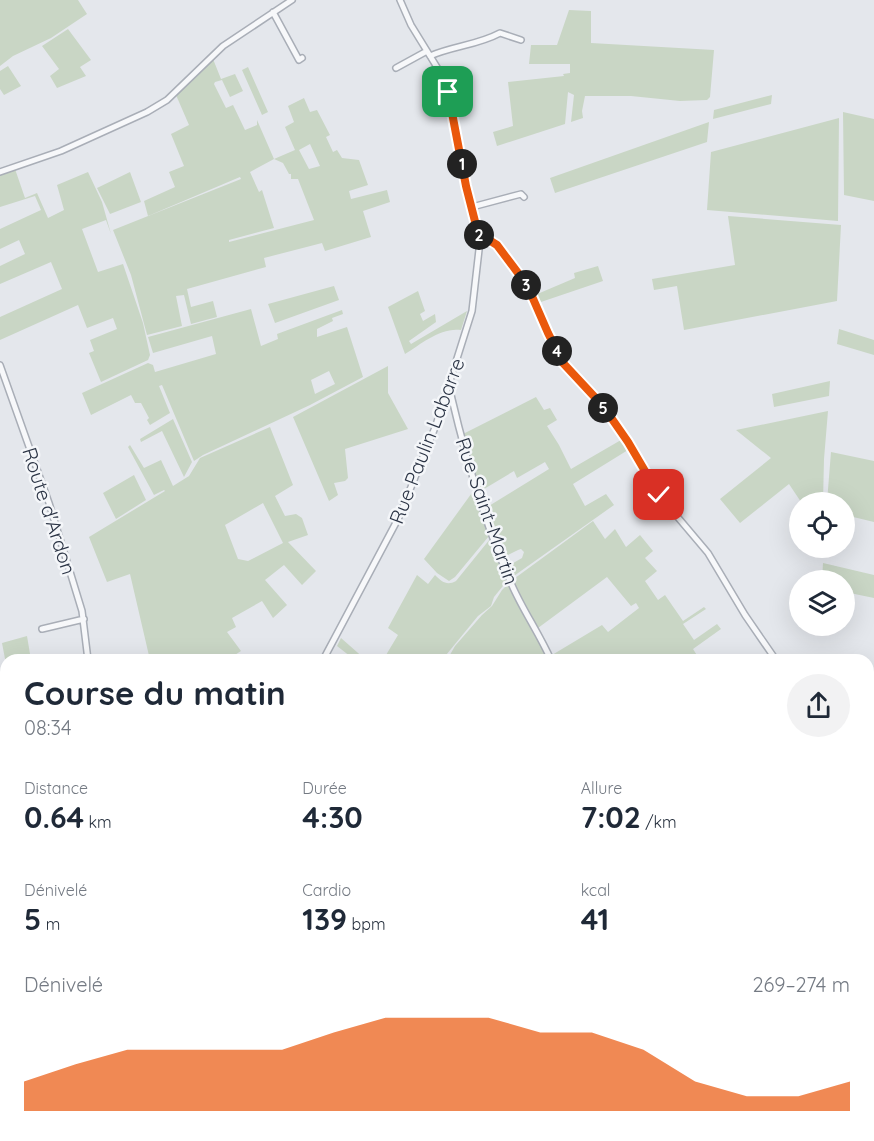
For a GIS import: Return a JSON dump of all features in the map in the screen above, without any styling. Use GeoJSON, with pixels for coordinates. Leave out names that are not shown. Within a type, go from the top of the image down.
{"type":"FeatureCollection","features":[{"type":"Feature","properties":{"kind":"street"},"geometry":{"type":"LineString","coordinates":[[0,172],[61,151],[147,112],[167,100],[223,46],[292,0]]}},
{"type":"Feature","properties":{"kind":"street","name":"Rue Paulin Labarre"},"geometry":{"type":"LineString","coordinates":[[326,654],[392,534],[425,456],[447,394],[472,311],[480,241],[448,92],[443,77],[406,13],[401,0]]}},
{"type":"Feature","properties":{"kind":"street"},"geometry":{"type":"LineString","coordinates":[[273,12],[298,60],[302,58]]}},
{"type":"Feature","properties":{"kind":"street"},"geometry":{"type":"LineString","coordinates":[[396,68],[428,53],[473,45],[500,33],[521,40]]}},
{"type":"Feature","properties":{"kind":"street"},"geometry":{"type":"LineString","coordinates":[[472,207],[521,194],[524,197]]}},
{"type":"Feature","properties":{"kind":"street"},"geometry":{"type":"LineString","coordinates":[[480,241],[489,240],[497,245],[518,273],[531,294],[563,363],[603,406],[628,442],[659,495],[708,553],[772,654]]}},
{"type":"Feature","properties":{"kind":"street","name":"Route d'Ardon"},"geometry":{"type":"LineString","coordinates":[[0,365],[49,503],[84,619],[87,654]]}},
{"type":"Feature","properties":{"kind":"street","name":"Rue Saint-Martin"},"geometry":{"type":"LineString","coordinates":[[447,394],[451,395],[471,474],[492,538],[514,591],[548,654]]}},
{"type":"Feature","properties":{"kind":"street"},"geometry":{"type":"LineString","coordinates":[[42,629],[84,619]]}},
{"type":"Feature","properties":{"kind":"green space"},"geometry":{"type":"Polygon","coordinates":[[[0,0],[78,0],[87,14],[51,38],[13,56],[0,66],[0,0]]]}},
{"type":"Feature","properties":{"kind":"green space"},"geometry":{"type":"Polygon","coordinates":[[[569,10],[591,11],[591,43],[714,50],[710,97],[707,100],[680,101],[631,96],[585,96],[583,118],[571,122],[574,95],[568,92],[565,124],[497,146],[493,132],[513,126],[508,82],[564,76],[563,74],[570,73],[570,64],[529,64],[531,45],[557,45],[569,10]]]}},
{"type":"Feature","properties":{"kind":"green space"},"geometry":{"type":"Polygon","coordinates":[[[68,29],[91,60],[80,67],[86,76],[57,88],[50,76],[59,69],[42,46],[68,29]]]}},
{"type":"Feature","properties":{"kind":"green space"},"geometry":{"type":"Polygon","coordinates":[[[213,59],[221,79],[235,74],[243,91],[230,97],[222,80],[215,82],[226,108],[233,105],[245,130],[257,125],[257,120],[274,159],[295,150],[285,127],[294,122],[288,106],[304,98],[310,112],[317,110],[330,135],[326,137],[333,152],[337,150],[342,158],[359,160],[368,185],[349,191],[351,199],[387,190],[390,202],[363,211],[371,237],[325,251],[322,243],[264,258],[266,267],[187,289],[191,307],[213,301],[217,317],[191,324],[184,295],[176,296],[182,326],[147,335],[131,275],[113,230],[241,179],[240,177],[148,216],[144,201],[175,187],[169,172],[184,166],[171,134],[189,125],[176,95],[213,59]],[[310,144],[299,150],[309,169],[320,166],[310,144]],[[274,159],[250,172],[259,192],[262,190],[274,228],[229,240],[229,242],[314,220],[298,179],[291,179],[291,174],[283,163],[274,159]]]}},
{"type":"Feature","properties":{"kind":"green space"},"geometry":{"type":"Polygon","coordinates":[[[8,66],[21,86],[4,95],[0,89],[0,71],[8,66]]]}},
{"type":"Feature","properties":{"kind":"green space"},"geometry":{"type":"Polygon","coordinates":[[[248,67],[268,112],[262,115],[242,70],[248,67]]]}},
{"type":"Feature","properties":{"kind":"green space"},"geometry":{"type":"Polygon","coordinates":[[[772,95],[771,104],[713,119],[714,110],[772,95]]]}},
{"type":"Feature","properties":{"kind":"green space"},"geometry":{"type":"Polygon","coordinates":[[[843,112],[874,119],[874,201],[844,195],[843,112]]]}},
{"type":"Feature","properties":{"kind":"green space"},"geometry":{"type":"Polygon","coordinates":[[[839,118],[838,221],[707,210],[711,152],[839,118]]]}},
{"type":"Feature","properties":{"kind":"green space"},"geometry":{"type":"Polygon","coordinates":[[[709,122],[707,142],[555,193],[550,178],[709,122]]]}},
{"type":"Feature","properties":{"kind":"green space"},"geometry":{"type":"Polygon","coordinates":[[[15,169],[25,198],[37,193],[48,218],[64,210],[57,185],[88,172],[102,202],[111,234],[106,220],[82,229],[98,272],[123,264],[143,323],[150,355],[148,360],[101,382],[89,353],[94,351],[90,340],[117,329],[113,318],[87,328],[78,305],[0,340],[0,317],[62,289],[51,262],[0,284],[0,266],[25,254],[19,240],[0,249],[0,229],[41,210],[35,196],[0,207],[0,174],[15,169]]]}},
{"type":"Feature","properties":{"kind":"green space"},"geometry":{"type":"Polygon","coordinates":[[[130,172],[141,202],[110,214],[97,188],[130,172]]]}},
{"type":"Feature","properties":{"kind":"green space"},"geometry":{"type":"Polygon","coordinates":[[[728,216],[841,225],[837,301],[684,330],[677,286],[654,290],[652,279],[735,265],[728,216]]]}},
{"type":"Feature","properties":{"kind":"green space"},"geometry":{"type":"Polygon","coordinates":[[[598,266],[603,281],[538,303],[535,295],[575,278],[574,273],[598,266]]]}},
{"type":"Feature","properties":{"kind":"green space"},"geometry":{"type":"Polygon","coordinates":[[[334,286],[339,300],[275,323],[268,304],[334,286]]]}},
{"type":"Feature","properties":{"kind":"green space"},"geometry":{"type":"Polygon","coordinates":[[[418,291],[425,311],[420,314],[423,321],[435,314],[436,322],[409,341],[411,344],[467,311],[461,330],[439,334],[405,354],[388,307],[418,291]]]}},
{"type":"Feature","properties":{"kind":"green space"},"geometry":{"type":"Polygon","coordinates":[[[251,309],[261,346],[278,339],[277,334],[342,310],[343,314],[332,318],[333,321],[317,329],[317,337],[347,327],[363,377],[194,461],[162,385],[159,386],[170,413],[150,425],[141,403],[135,403],[131,395],[91,415],[82,393],[148,363],[153,365],[155,372],[216,354],[212,336],[153,353],[148,337],[251,309]],[[329,371],[311,380],[315,394],[335,384],[329,371]]]}},
{"type":"Feature","properties":{"kind":"green space"},"geometry":{"type":"Polygon","coordinates":[[[839,329],[874,340],[874,355],[837,344],[839,329]]]}},
{"type":"Feature","properties":{"kind":"green space"},"geometry":{"type":"Polygon","coordinates":[[[388,366],[388,393],[408,429],[345,449],[348,478],[345,481],[334,483],[338,495],[329,501],[293,417],[388,366]]]}},
{"type":"Feature","properties":{"kind":"green space"},"geometry":{"type":"Polygon","coordinates":[[[830,381],[829,396],[774,407],[772,394],[830,381]]]}},
{"type":"Feature","properties":{"kind":"green space"},"geometry":{"type":"Polygon","coordinates":[[[536,397],[544,410],[550,408],[557,420],[547,426],[571,469],[621,440],[628,450],[573,484],[585,506],[606,494],[614,505],[511,578],[506,567],[522,558],[524,552],[521,549],[502,558],[484,509],[549,469],[545,462],[517,478],[514,471],[479,492],[463,434],[536,397]]]}},
{"type":"Feature","properties":{"kind":"green space"},"geometry":{"type":"Polygon","coordinates":[[[828,411],[823,492],[794,492],[789,484],[740,523],[720,499],[771,458],[736,430],[828,411]]]}},
{"type":"Feature","properties":{"kind":"green space"},"geometry":{"type":"Polygon","coordinates":[[[173,419],[192,462],[184,477],[162,431],[141,442],[140,439],[173,419]]]}},
{"type":"Feature","properties":{"kind":"green space"},"geometry":{"type":"Polygon","coordinates":[[[270,427],[293,485],[275,496],[285,516],[296,514],[302,518],[308,535],[288,542],[316,571],[302,585],[284,565],[265,580],[287,605],[273,618],[262,601],[232,618],[236,627],[227,632],[241,651],[236,654],[149,654],[130,574],[107,582],[89,537],[165,491],[154,495],[128,447],[130,445],[144,468],[161,460],[173,486],[189,476],[200,458],[270,427]],[[263,503],[225,525],[238,559],[248,561],[283,543],[263,503]]]}},
{"type":"Feature","properties":{"kind":"green space"},"geometry":{"type":"Polygon","coordinates":[[[831,452],[874,461],[874,522],[855,517],[855,492],[828,492],[831,452]]]}},
{"type":"Feature","properties":{"kind":"green space"},"geometry":{"type":"Polygon","coordinates":[[[134,475],[146,500],[116,519],[103,493],[134,475]]]}},
{"type":"Feature","properties":{"kind":"green space"},"geometry":{"type":"Polygon","coordinates":[[[474,490],[489,536],[455,577],[449,581],[437,573],[424,559],[474,490]]]}},
{"type":"Feature","properties":{"kind":"green space"},"geometry":{"type":"Polygon","coordinates":[[[593,521],[605,539],[615,529],[626,547],[640,535],[653,551],[645,558],[657,571],[645,581],[658,600],[665,595],[683,621],[704,607],[706,609],[683,624],[694,640],[717,624],[721,629],[693,649],[696,654],[554,654],[602,625],[608,632],[639,608],[636,603],[631,606],[607,577],[538,628],[511,581],[593,521]]]}},
{"type":"Feature","properties":{"kind":"green space"},"geometry":{"type":"Polygon","coordinates":[[[490,539],[507,581],[494,597],[491,606],[478,616],[447,654],[387,654],[398,635],[388,628],[417,575],[428,584],[435,575],[445,582],[456,581],[490,539]]]}},
{"type":"Feature","properties":{"kind":"green space"},"geometry":{"type":"Polygon","coordinates":[[[823,563],[853,570],[823,570],[823,563]]]}},
{"type":"Feature","properties":{"kind":"green space"},"geometry":{"type":"Polygon","coordinates":[[[855,571],[874,575],[874,598],[855,594],[855,571]]]}},
{"type":"Feature","properties":{"kind":"green space"},"geometry":{"type":"Polygon","coordinates":[[[508,584],[546,654],[450,654],[492,606],[508,584]]]}},
{"type":"Feature","properties":{"kind":"green space"},"geometry":{"type":"Polygon","coordinates":[[[27,636],[30,654],[4,654],[2,643],[27,636]]]}},
{"type":"Feature","properties":{"kind":"green space"},"geometry":{"type":"Polygon","coordinates":[[[341,638],[359,654],[347,654],[337,646],[341,638]]]}},
{"type":"Feature","properties":{"kind":"route"},"geometry":{"type":"LineString","coordinates":[[448,92],[466,186],[480,241],[489,240],[497,245],[518,273],[537,305],[563,363],[603,406],[628,442],[659,495]]}}]}
